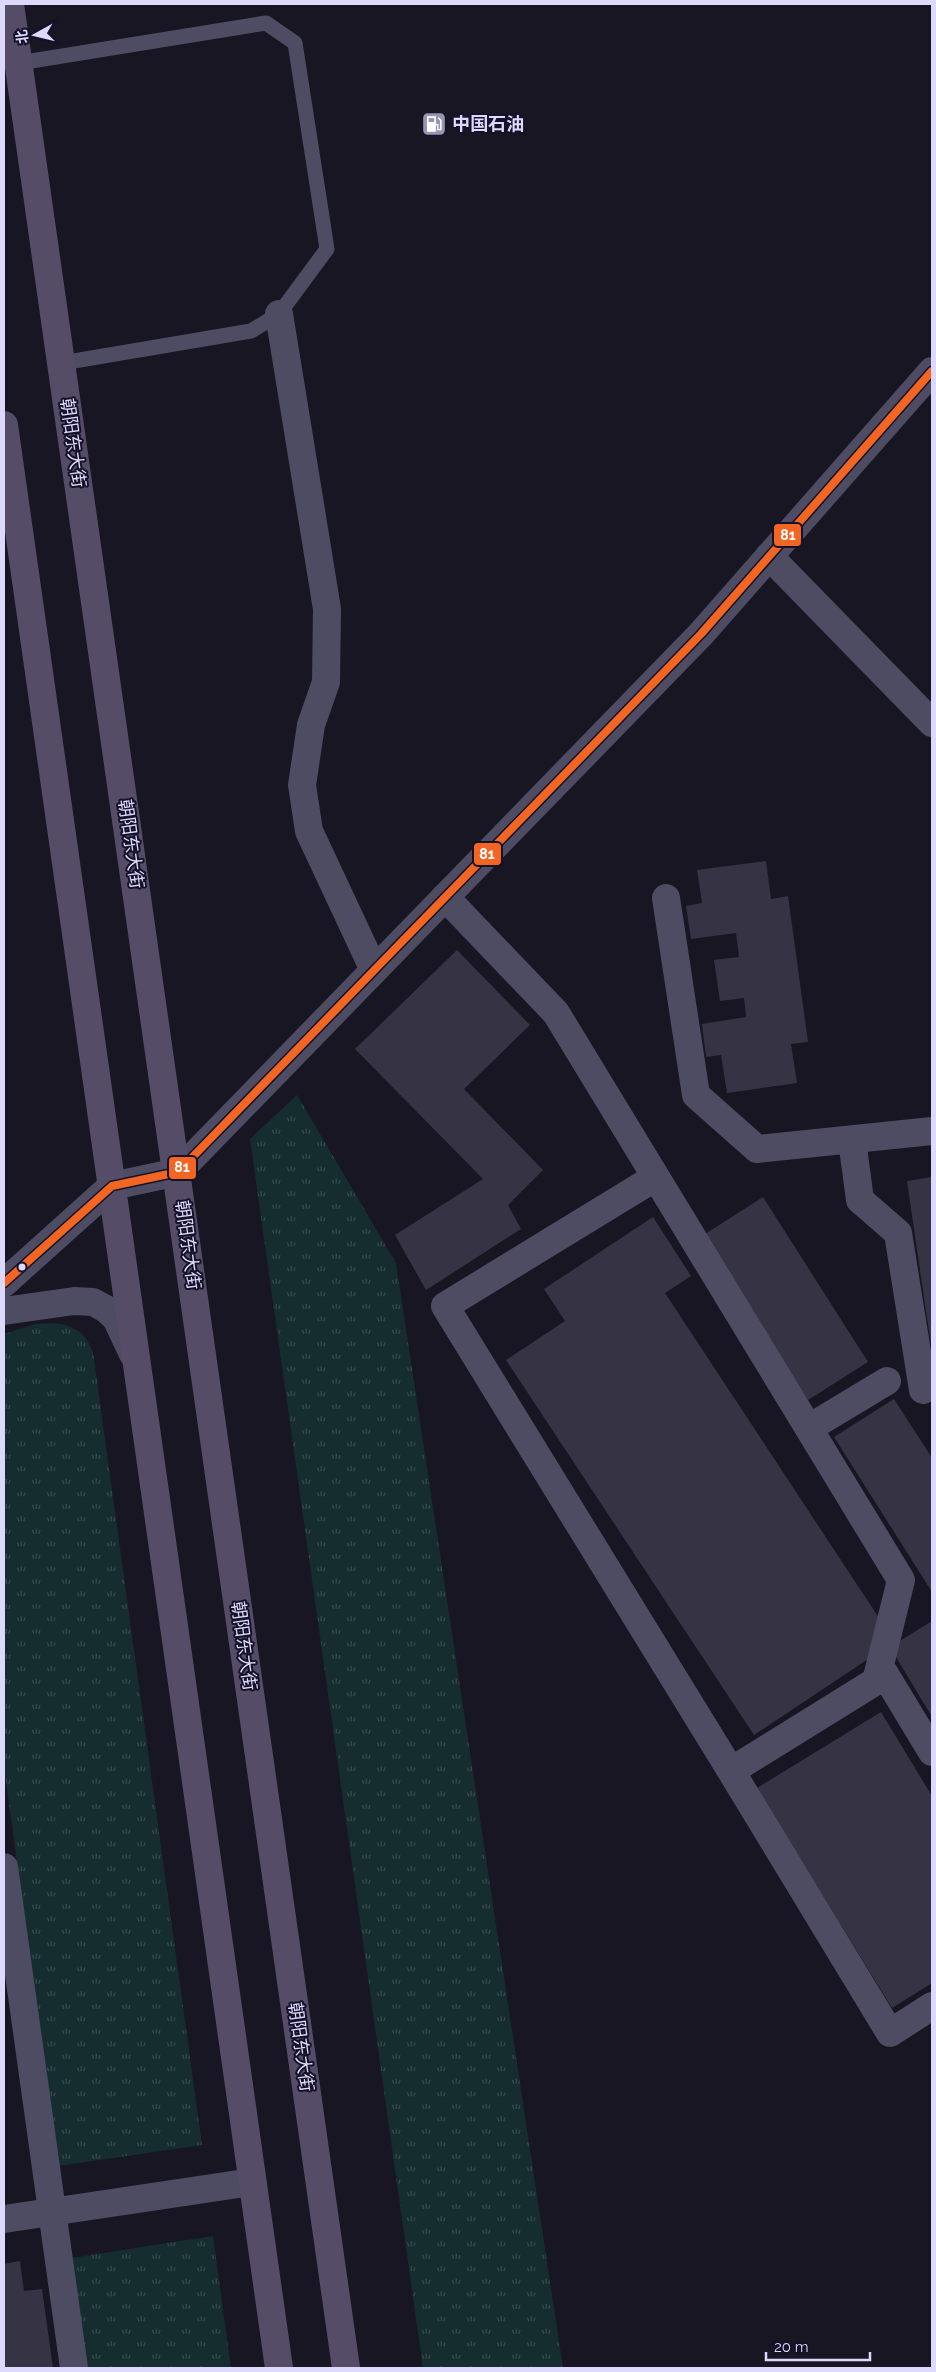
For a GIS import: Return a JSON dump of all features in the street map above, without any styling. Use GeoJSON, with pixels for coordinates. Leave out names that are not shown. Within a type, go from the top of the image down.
{"type":"FeatureCollection","features":[{"type":"Feature","properties":{"kind":"main road","name":"朝阳东大街"},"geometry":{"type":"LineString","coordinates":[[10,4],[178,1172],[346,2368]]}},
{"type":"Feature","properties":{"kind":"main road"},"geometry":{"type":"LineString","coordinates":[[4,424],[279,2368]]}},
{"type":"Feature","properties":{"kind":"street"},"geometry":{"type":"LineString","coordinates":[[279,314],[327,609],[326,682],[311,725],[302,785],[309,831],[374,970]]}},
{"type":"Feature","properties":{"kind":"street"},"geometry":{"type":"LineString","coordinates":[[4,1283],[112,1186],[178,1172],[701,634],[932,371]]}},
{"type":"Feature","properties":{"kind":"street"},"geometry":{"type":"LineString","coordinates":[[769,556],[932,723]]}},
{"type":"Feature","properties":{"kind":"street"},"geometry":{"type":"LineString","coordinates":[[445,897],[556,1013],[901,1580],[876,1681],[731,1771]]}},
{"type":"Feature","properties":{"kind":"street"},"geometry":{"type":"LineString","coordinates":[[666,898],[696,1096],[757,1149],[932,1131]]}},
{"type":"Feature","properties":{"kind":"street"},"geometry":{"type":"LineString","coordinates":[[852,1140],[860,1200],[898,1233],[922,1390]]}},
{"type":"Feature","properties":{"kind":"street"},"geometry":{"type":"LineString","coordinates":[[656,1178],[445,1306],[890,2032],[932,2006]]}},
{"type":"Feature","properties":{"kind":"street"},"geometry":{"type":"LineString","coordinates":[[4,1311],[66,1301],[93,1302],[106,1309],[116,1318],[137,1364]]}},
{"type":"Feature","properties":{"kind":"street"},"geometry":{"type":"LineString","coordinates":[[809,1428],[887,1380]]}},
{"type":"Feature","properties":{"kind":"street"},"geometry":{"type":"LineString","coordinates":[[880,1666],[932,1752]]}},
{"type":"Feature","properties":{"kind":"street"},"geometry":{"type":"LineString","coordinates":[[4,1867],[74,2368]]}},
{"type":"Feature","properties":{"kind":"street"},"geometry":{"type":"LineString","coordinates":[[4,2219],[252,2182]]}},
{"type":"Feature","properties":{"kind":"lane"},"geometry":{"type":"LineString","coordinates":[[19,63],[266,23],[295,43],[328,249],[279,314],[251,331],[62,363]]}},
{"type":"Feature","properties":{"kind":"green space"},"geometry":{"type":"Polygon","coordinates":[[[297,1095],[396,1263],[563,2368],[423,2368],[250,1139],[297,1095]]]}},
{"type":"Feature","properties":{"kind":"green space"},"geometry":{"type":"Polygon","coordinates":[[[55,1323],[69,1326],[78,1331],[86,1339],[93,1352],[202,2145],[58,2166],[4,1766],[4,1334],[36,1324],[55,1323]]]}},
{"type":"Feature","properties":{"kind":"green space"},"geometry":{"type":"Polygon","coordinates":[[[213,2236],[231,2368],[86,2368],[71,2258],[213,2236]]]}},
{"type":"Feature","properties":{"kind":"building"},"geometry":{"type":"Polygon","coordinates":[[[766,861],[771,899],[788,896],[808,1042],[791,1044],[797,1083],[727,1093],[721,1055],[706,1057],[702,1024],[746,1017],[744,998],[720,1001],[714,960],[739,957],[736,933],[691,939],[686,906],[702,903],[697,870],[766,861]]]}},
{"type":"Feature","properties":{"kind":"building"},"geometry":{"type":"Polygon","coordinates":[[[457,950],[530,1025],[464,1089],[543,1170],[508,1205],[521,1229],[426,1290],[395,1235],[483,1179],[355,1049],[457,950]]]}},
{"type":"Feature","properties":{"kind":"building"},"geometry":{"type":"Polygon","coordinates":[[[932,1177],[932,1345],[931,1345],[907,1181],[932,1177]]]}},
{"type":"Feature","properties":{"kind":"building"},"geometry":{"type":"Polygon","coordinates":[[[763,1197],[868,1362],[808,1400],[702,1236],[763,1197]]]}},
{"type":"Feature","properties":{"kind":"building"},"geometry":{"type":"Polygon","coordinates":[[[653,1217],[691,1276],[665,1293],[881,1621],[877,1653],[754,1735],[506,1360],[565,1321],[544,1289],[653,1217]]]}},
{"type":"Feature","properties":{"kind":"building"},"geometry":{"type":"Polygon","coordinates":[[[894,1399],[932,1458],[932,1592],[834,1437],[894,1399]]]}},
{"type":"Feature","properties":{"kind":"building"},"geometry":{"type":"Polygon","coordinates":[[[932,1621],[932,1717],[890,1647],[932,1621]]]}},
{"type":"Feature","properties":{"kind":"building"},"geometry":{"type":"Polygon","coordinates":[[[881,1712],[932,1796],[932,1983],[892,2008],[757,1788],[881,1712]]]}},
{"type":"Feature","properties":{"kind":"building"},"geometry":{"type":"Polygon","coordinates":[[[20,2261],[24,2291],[42,2289],[53,2368],[4,2368],[4,2264],[20,2261]]]}},
{"type":"Feature","properties":{"kind":"transit line","name":"81"},"geometry":{"type":"LineString","coordinates":[[4,1283],[112,1186],[178,1172],[701,634],[932,371]]}},
{"type":"Feature","properties":{"kind":"place","name":"中国石油"},"geometry":{"type":"Point","coordinates":[434,124]}}]}
